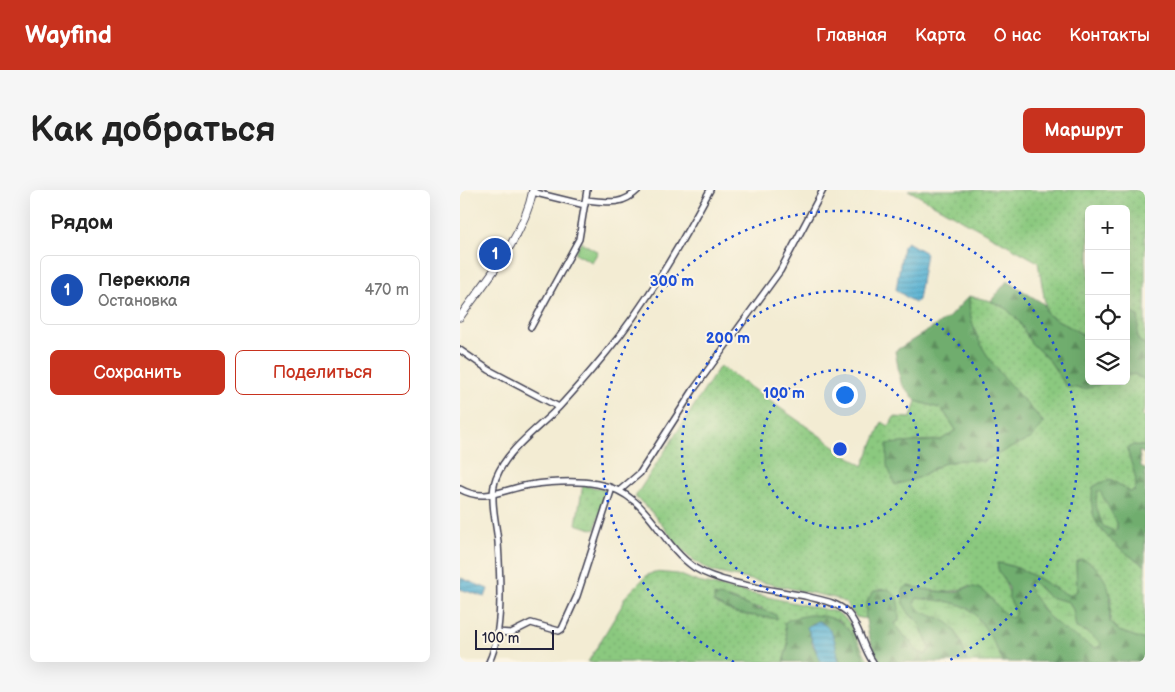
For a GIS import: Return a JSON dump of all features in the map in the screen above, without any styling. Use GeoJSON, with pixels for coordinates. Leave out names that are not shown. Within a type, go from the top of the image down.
{"type":"FeatureCollection","features":[{"type":"Feature","properties":{"kind":"street"},"geometry":{"type":"LineString","coordinates":[[530,327],[579,239],[587,190]]}},
{"type":"Feature","properties":{"kind":"street"},"geometry":{"type":"LineString","coordinates":[[460,317],[508,247],[527,213],[532,191],[585,202],[616,203],[625,201],[638,190]]}},
{"type":"Feature","properties":{"kind":"street"},"geometry":{"type":"LineString","coordinates":[[489,662],[494,651],[497,632],[498,542],[493,495],[496,478],[504,463],[559,407],[607,351],[658,282],[710,190]]}},
{"type":"Feature","properties":{"kind":"street"},"geometry":{"type":"LineString","coordinates":[[619,491],[640,473],[694,388],[780,271],[823,190]]}},
{"type":"Feature","properties":{"kind":"street"},"geometry":{"type":"LineString","coordinates":[[460,350],[489,370],[559,407]]}},
{"type":"Feature","properties":{"kind":"street"},"geometry":{"type":"LineString","coordinates":[[460,489],[481,496],[493,495],[528,485],[553,483],[581,482],[612,488],[635,501],[645,510],[682,557],[706,573],[838,605],[855,624],[873,662]]}},
{"type":"Feature","properties":{"kind":"street"},"geometry":{"type":"LineString","coordinates":[[497,632],[511,633],[531,623],[559,631],[562,629],[576,596],[612,488]]}},
{"type":"Feature","properties":{"kind":"green space"},"geometry":{"type":"Polygon","coordinates":[[[908,190],[1145,190],[1145,345],[1138,340],[1136,331],[1139,321],[1130,313],[1130,205],[1085,205],[1085,336],[1047,314],[1038,262],[908,190]]]}},
{"type":"Feature","properties":{"kind":"green space"},"geometry":{"type":"Polygon","coordinates":[[[581,242],[598,252],[592,262],[575,253],[581,242]]]}},
{"type":"Feature","properties":{"kind":"green space"},"geometry":{"type":"Polygon","coordinates":[[[1007,281],[1044,304],[1047,314],[1085,336],[1085,385],[1098,385],[1085,389],[1067,387],[1049,360],[1031,343],[1020,323],[1007,309],[991,301],[1007,281]]]}},
{"type":"Feature","properties":{"kind":"green space"},"geometry":{"type":"Polygon","coordinates":[[[969,296],[991,301],[1007,309],[1020,323],[1031,343],[1049,360],[1067,387],[1130,385],[1130,375],[1134,374],[1145,380],[1145,409],[1142,415],[1145,417],[1145,446],[1133,445],[1128,454],[1135,472],[1135,490],[1130,492],[1112,480],[1093,487],[1105,522],[1115,541],[1133,558],[1145,565],[1145,640],[1119,631],[1110,622],[1111,597],[1076,562],[1077,591],[1070,596],[1026,572],[998,563],[1016,612],[1013,618],[1007,616],[969,586],[954,591],[946,591],[908,586],[910,615],[918,621],[930,648],[925,655],[915,650],[899,631],[895,623],[899,621],[897,600],[881,589],[872,594],[868,601],[867,619],[856,617],[846,603],[835,598],[714,572],[690,557],[646,506],[635,497],[720,366],[863,466],[882,422],[889,426],[894,417],[911,418],[916,401],[942,409],[956,430],[941,440],[914,441],[918,478],[942,464],[960,460],[983,461],[1044,423],[994,366],[976,333],[970,315],[969,296]]]}},
{"type":"Feature","properties":{"kind":"green space"},"geometry":{"type":"Polygon","coordinates":[[[969,296],[971,315],[976,333],[984,350],[1006,381],[1044,423],[1032,438],[983,461],[960,460],[942,464],[918,478],[895,485],[887,465],[887,444],[941,440],[956,430],[942,409],[916,401],[901,383],[895,351],[948,318],[969,296]]]}},
{"type":"Feature","properties":{"kind":"green space"},"geometry":{"type":"Polygon","coordinates":[[[1130,311],[1138,316],[1138,340],[1145,345],[1145,380],[1134,374],[1130,375],[1130,311]]]}},
{"type":"Feature","properties":{"kind":"green space"},"geometry":{"type":"Polygon","coordinates":[[[1133,445],[1145,446],[1145,454],[1139,451],[1141,466],[1145,469],[1145,565],[1126,553],[1102,531],[1093,512],[1093,487],[1100,483],[1112,480],[1130,492],[1135,490],[1136,479],[1128,448],[1133,445]],[[1101,495],[1096,506],[1103,526],[1114,531],[1117,529],[1117,523],[1101,495]]]}},
{"type":"Feature","properties":{"kind":"green space"},"geometry":{"type":"Polygon","coordinates":[[[583,485],[606,490],[595,530],[576,524],[583,485]]]}},
{"type":"Feature","properties":{"kind":"green space"},"geometry":{"type":"Polygon","coordinates":[[[1097,491],[1100,491],[1117,523],[1117,529],[1114,531],[1103,526],[1096,506],[1097,491]]]}},
{"type":"Feature","properties":{"kind":"green space"},"geometry":{"type":"Polygon","coordinates":[[[1082,559],[1087,561],[1101,574],[1108,586],[1110,622],[1119,631],[1145,640],[1145,662],[1003,662],[983,624],[967,608],[949,602],[917,598],[914,603],[917,607],[925,613],[944,620],[952,627],[960,641],[967,662],[881,662],[877,657],[868,633],[866,616],[867,602],[874,591],[888,589],[895,595],[899,607],[899,621],[895,623],[899,631],[915,650],[925,655],[930,648],[918,621],[910,615],[903,603],[903,589],[908,586],[955,592],[968,587],[974,587],[987,594],[1003,612],[1013,618],[1016,612],[1009,598],[1009,588],[999,572],[997,563],[1026,572],[1070,596],[1077,591],[1076,562],[1082,559]],[[1038,586],[1038,602],[1045,613],[1091,646],[1088,633],[1076,628],[1073,610],[1069,602],[1048,597],[1038,586]]]}},
{"type":"Feature","properties":{"kind":"green space"},"geometry":{"type":"Polygon","coordinates":[[[654,572],[678,574],[698,582],[837,612],[848,621],[869,662],[866,662],[848,630],[839,620],[784,623],[788,645],[783,662],[588,662],[624,602],[624,598],[646,576],[654,572]],[[729,598],[724,607],[735,613],[753,616],[763,608],[751,607],[729,598]]]}},
{"type":"Feature","properties":{"kind":"green space"},"geometry":{"type":"Polygon","coordinates":[[[1033,582],[1048,597],[1069,602],[1073,610],[1076,628],[1088,633],[1101,643],[1100,646],[1095,648],[1091,646],[1063,629],[1047,615],[1028,587],[1029,583],[1033,582]]]}},
{"type":"Feature","properties":{"kind":"green space"},"geometry":{"type":"Polygon","coordinates":[[[714,595],[769,612],[776,615],[777,619],[735,613],[714,603],[714,595]]]}},
{"type":"Feature","properties":{"kind":"green space"},"geometry":{"type":"Polygon","coordinates":[[[917,598],[949,602],[967,608],[983,624],[1003,662],[967,662],[960,641],[952,627],[944,620],[917,608],[914,604],[917,598]]]}},
{"type":"Feature","properties":{"kind":"green space"},"geometry":{"type":"Polygon","coordinates":[[[809,615],[831,618],[846,627],[866,662],[839,662],[832,633],[824,624],[818,621],[810,624],[812,644],[822,662],[783,662],[788,645],[784,623],[790,619],[809,615]]]}},
{"type":"Feature","properties":{"kind":"water"},"geometry":{"type":"Polygon","coordinates":[[[907,242],[926,253],[918,300],[915,303],[896,290],[903,246],[907,242]]]}},
{"type":"Feature","properties":{"kind":"water"},"geometry":{"type":"Polygon","coordinates":[[[461,578],[488,589],[485,597],[460,589],[461,578]]]}},
{"type":"Feature","properties":{"kind":"water"},"geometry":{"type":"Polygon","coordinates":[[[818,621],[824,624],[832,633],[839,662],[822,662],[819,658],[807,627],[818,621]]]}},
{"type":"Feature","properties":{"kind":"place","name":"Перекюля"},"geometry":{"type":"Point","coordinates":[495,254]}}]}
